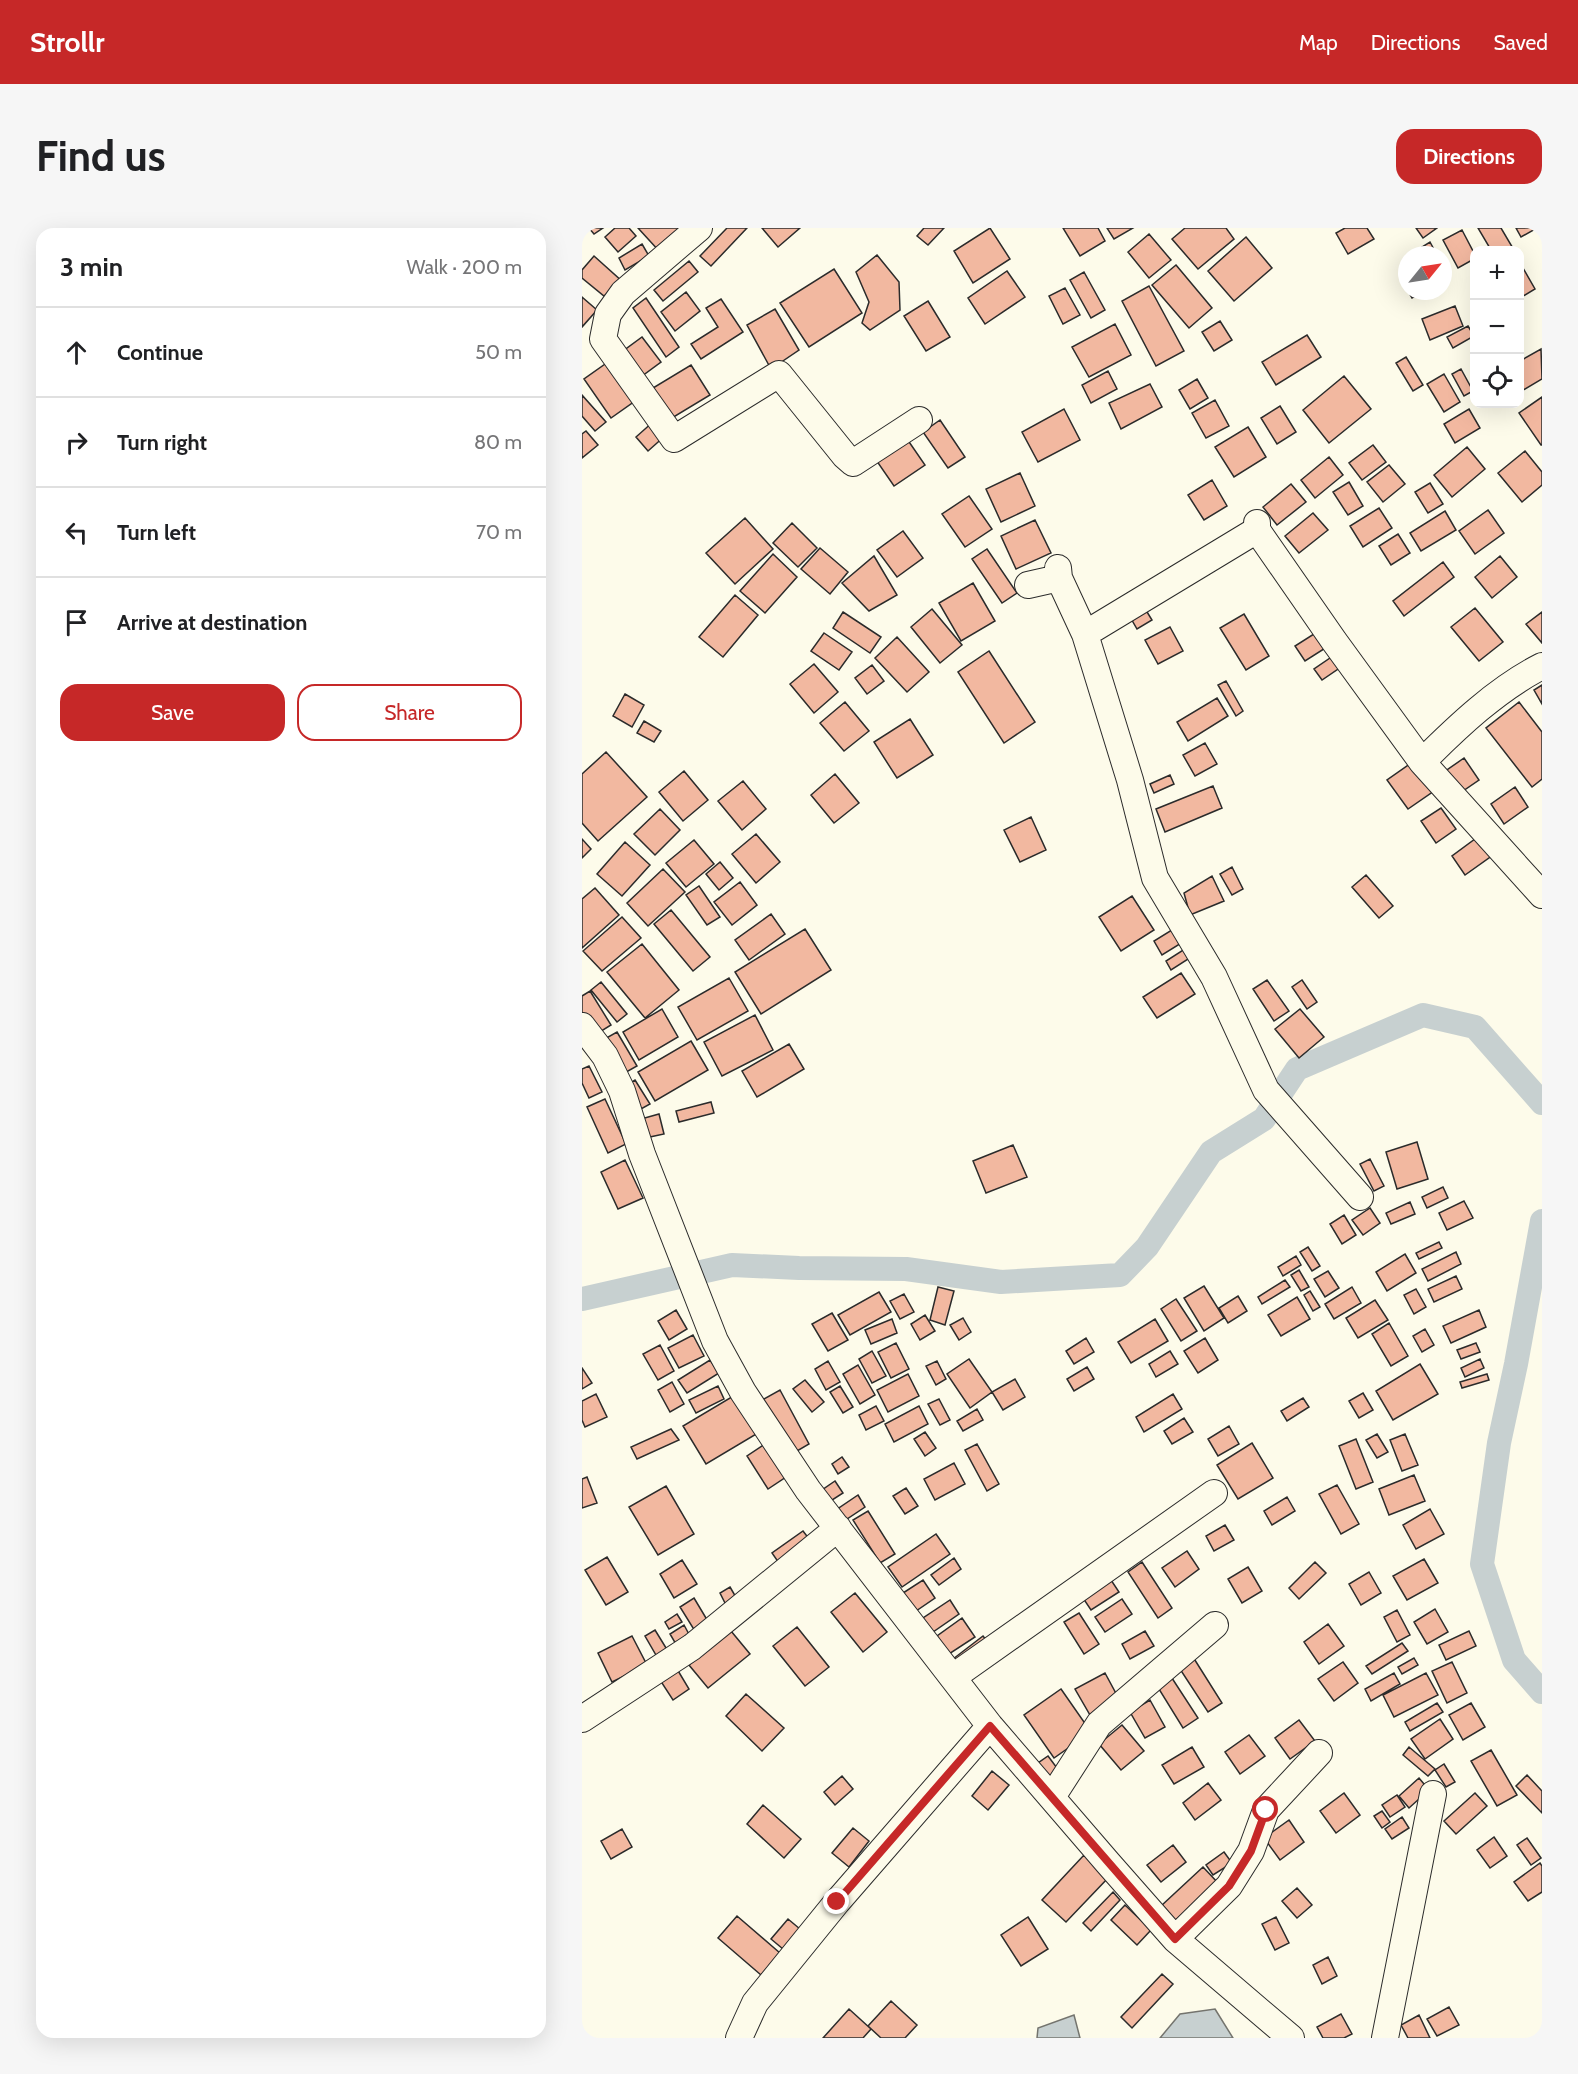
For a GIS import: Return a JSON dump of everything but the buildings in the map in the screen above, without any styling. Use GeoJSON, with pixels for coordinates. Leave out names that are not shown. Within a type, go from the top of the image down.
{"type":"FeatureCollection","features":[{"type":"Feature","properties":{"kind":"street"},"geometry":{"type":"LineString","coordinates":[[699,228],[623,293],[608,314],[603,339],[674,439],[779,374],[853,463],[920,420]]}},
{"type":"Feature","properties":{"kind":"street"},"geometry":{"type":"LineString","coordinates":[[1085,634],[1257,526],[1334,641],[1422,762],[1542,895]]}},
{"type":"Feature","properties":{"kind":"street"},"geometry":{"type":"LineString","coordinates":[[1028,585],[1059,573],[1085,634],[1130,780],[1155,878],[1214,977],[1266,1090],[1360,1197]]}},
{"type":"Feature","properties":{"kind":"street"},"geometry":{"type":"LineString","coordinates":[[1422,762],[1452,731],[1523,676],[1542,666]]}},
{"type":"Feature","properties":{"kind":"street"},"geometry":{"type":"LineString","coordinates":[[582,1026],[605,1056],[622,1091],[642,1154],[715,1341],[743,1392],[808,1490],[990,1726],[1175,1939],[1292,2038]]}},
{"type":"Feature","properties":{"kind":"street"},"geometry":{"type":"LineString","coordinates":[[953,1677],[1214,1493]]}},
{"type":"Feature","properties":{"kind":"street"},"geometry":{"type":"LineString","coordinates":[[582,1719],[692,1647],[838,1528]]}},
{"type":"Feature","properties":{"kind":"street"},"geometry":{"type":"LineString","coordinates":[[1052,1797],[1099,1724],[1215,1625]]}},
{"type":"Feature","properties":{"kind":"street"},"geometry":{"type":"LineString","coordinates":[[739,2038],[755,2002],[837,1902],[990,1726]]}},
{"type":"Feature","properties":{"kind":"street"},"geometry":{"type":"LineString","coordinates":[[1175,1939],[1229,1886],[1251,1851],[1266,1810],[1319,1753]]}},
{"type":"Feature","properties":{"kind":"street"},"geometry":{"type":"LineString","coordinates":[[1384,2038],[1433,1794]]}},
{"type":"Feature","properties":{"kind":"shaded area"},"geometry":{"type":"Polygon","coordinates":[[[1215,2009],[1233,2038],[1160,2038],[1180,2014],[1215,2009]]]}},
{"type":"Feature","properties":{"kind":"shaded area"},"geometry":{"type":"Polygon","coordinates":[[[1074,2015],[1080,2038],[1037,2038],[1038,2028],[1074,2015]]]}},
{"type":"Feature","properties":{"kind":"waterway"},"geometry":{"type":"LineString","coordinates":[[582,1299],[732,1265],[906,1269],[1001,1282],[1120,1275],[1147,1247],[1211,1152],[1264,1119],[1297,1069],[1423,1015],[1475,1027],[1542,1103]]}},
{"type":"Feature","properties":{"kind":"waterway"},"geometry":{"type":"LineString","coordinates":[[1542,1221],[1499,1443],[1482,1564],[1514,1660],[1542,1692]]}},
{"type":"Feature","properties":{"kind":"route"},"geometry":{"type":"LineString","coordinates":[[837,1902],[990,1726],[1175,1939],[1229,1886],[1251,1851],[1266,1810]]}}]}
